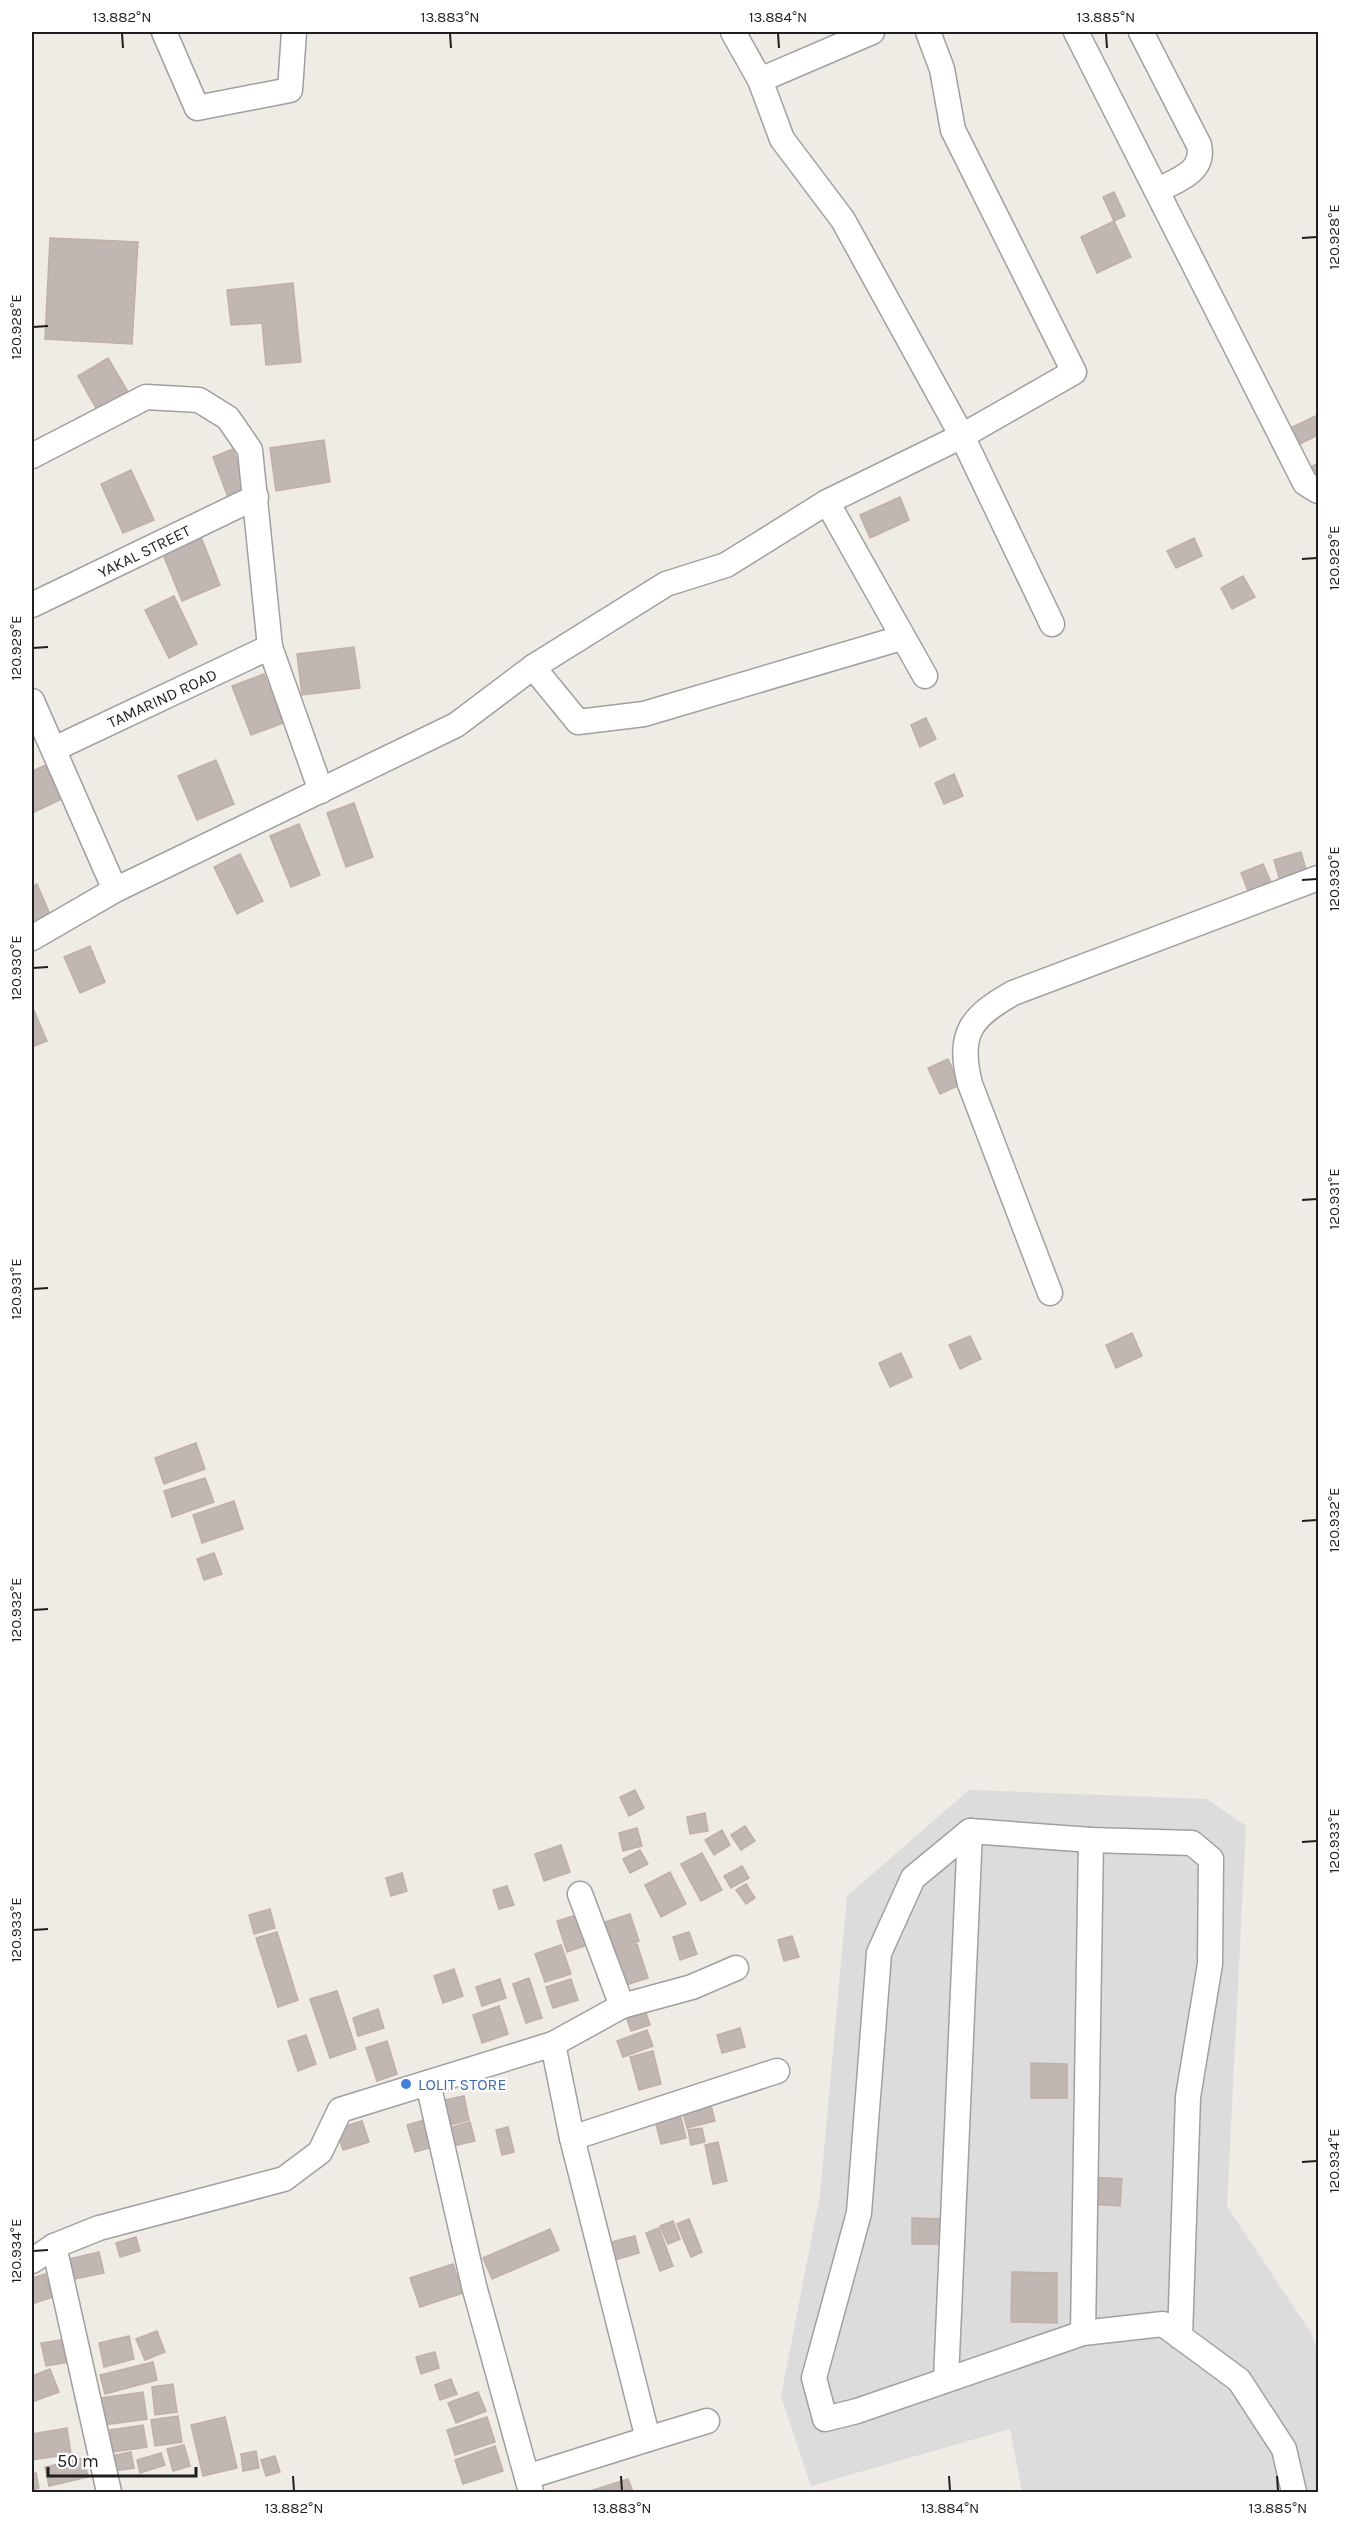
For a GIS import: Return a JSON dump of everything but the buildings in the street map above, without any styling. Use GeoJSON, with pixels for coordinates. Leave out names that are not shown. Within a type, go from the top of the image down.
{"type":"FeatureCollection","features":[{"type":"Feature","properties":{"kind":"street"},"geometry":{"type":"LineString","coordinates":[[164,32],[197,108],[290,90],[294,32]]}},
{"type":"Feature","properties":{"kind":"street"},"geometry":{"type":"LineString","coordinates":[[733,32],[760,80],[782,139],[843,220],[962,436],[1052,624]]}},
{"type":"Feature","properties":{"kind":"street"},"geometry":{"type":"LineString","coordinates":[[760,80],[872,32]]}},
{"type":"Feature","properties":{"kind":"street"},"geometry":{"type":"LineString","coordinates":[[32,938],[116,890],[456,725],[533,667],[666,584],[726,565],[827,502],[962,436],[1074,372],[953,130],[942,69],[928,32]]}},
{"type":"Feature","properties":{"kind":"street"},"geometry":{"type":"LineString","coordinates":[[1076,32],[1159,190],[1305,483],[1318,491]]}},
{"type":"Feature","properties":{"kind":"street"},"geometry":{"type":"LineString","coordinates":[[1141,32],[1199,145],[1201,154],[1196,168],[1159,190]]}},
{"type":"Feature","properties":{"kind":"street"},"geometry":{"type":"LineString","coordinates":[[32,456],[146,397],[199,400],[228,418],[250,450],[270,646],[321,790]]}},
{"type":"Feature","properties":{"kind":"street","name":"YAKAL STREET"},"geometry":{"type":"LineString","coordinates":[[32,605],[256,497]]}},
{"type":"Feature","properties":{"kind":"street"},"geometry":{"type":"LineString","coordinates":[[827,502],[901,638],[925,676]]}},
{"type":"Feature","properties":{"kind":"street"},"geometry":{"type":"LineString","coordinates":[[533,667],[578,722],[644,714],[901,638]]}},
{"type":"Feature","properties":{"kind":"street","name":"TAMARIND ROAD"},"geometry":{"type":"LineString","coordinates":[[54,749],[270,646]]}},
{"type":"Feature","properties":{"kind":"street"},"geometry":{"type":"LineString","coordinates":[[32,701],[116,890]]}},
{"type":"Feature","properties":{"kind":"street"},"geometry":{"type":"LineString","coordinates":[[1050,1293],[965,1067],[966,1049],[976,1018],[988,1007],[1013,993],[1318,878]]}},
{"type":"Feature","properties":{"kind":"street"},"geometry":{"type":"LineString","coordinates":[[946,2380],[970,1831]]}},
{"type":"Feature","properties":{"kind":"street"},"geometry":{"type":"LineString","coordinates":[[1180,2337],[1188,2097],[1210,1964],[1212,1859],[1192,1843],[1091,1840],[970,1831],[914,1878],[879,1953],[859,2213],[814,2378],[825,2419],[856,2411],[1083,2333],[1163,2324],[1180,2337],[1239,2380],[1284,2449],[1294,2493]]}},
{"type":"Feature","properties":{"kind":"street"},"geometry":{"type":"LineString","coordinates":[[1083,2333],[1091,1840]]}},
{"type":"Feature","properties":{"kind":"street"},"geometry":{"type":"LineString","coordinates":[[580,1894],[622,2006]]}},
{"type":"Feature","properties":{"kind":"street"},"geometry":{"type":"LineString","coordinates":[[32,2261],[54,2246],[99,2228],[284,2179],[320,2152],[340,2110],[553,2044],[622,2006],[692,1986],[736,1968]]}},
{"type":"Feature","properties":{"kind":"street"},"geometry":{"type":"LineString","coordinates":[[553,2044],[572,2138],[648,2439]]}},
{"type":"Feature","properties":{"kind":"street"},"geometry":{"type":"LineString","coordinates":[[572,2138],[777,2071]]}},
{"type":"Feature","properties":{"kind":"street"},"geometry":{"type":"LineString","coordinates":[[428,2083],[474,2286],[529,2485],[648,2439],[707,2421]]}},
{"type":"Feature","properties":{"kind":"street"},"geometry":{"type":"LineString","coordinates":[[54,2246],[109,2493]]}},
{"type":"Feature","properties":{"kind":"shaded area"},"geometry":{"type":"Polygon","coordinates":[[[969,1790],[1207,1799],[1246,1826],[1227,2206],[1311,2333],[1318,2349],[1318,2492],[1022,2492],[1010,2429],[811,2486],[781,2396],[820,2195],[847,1896],[969,1790]]]}},
{"type":"Feature","properties":{"kind":"place","name":"LOLIT STORE"},"geometry":{"type":"Point","coordinates":[406,2084]}}]}
